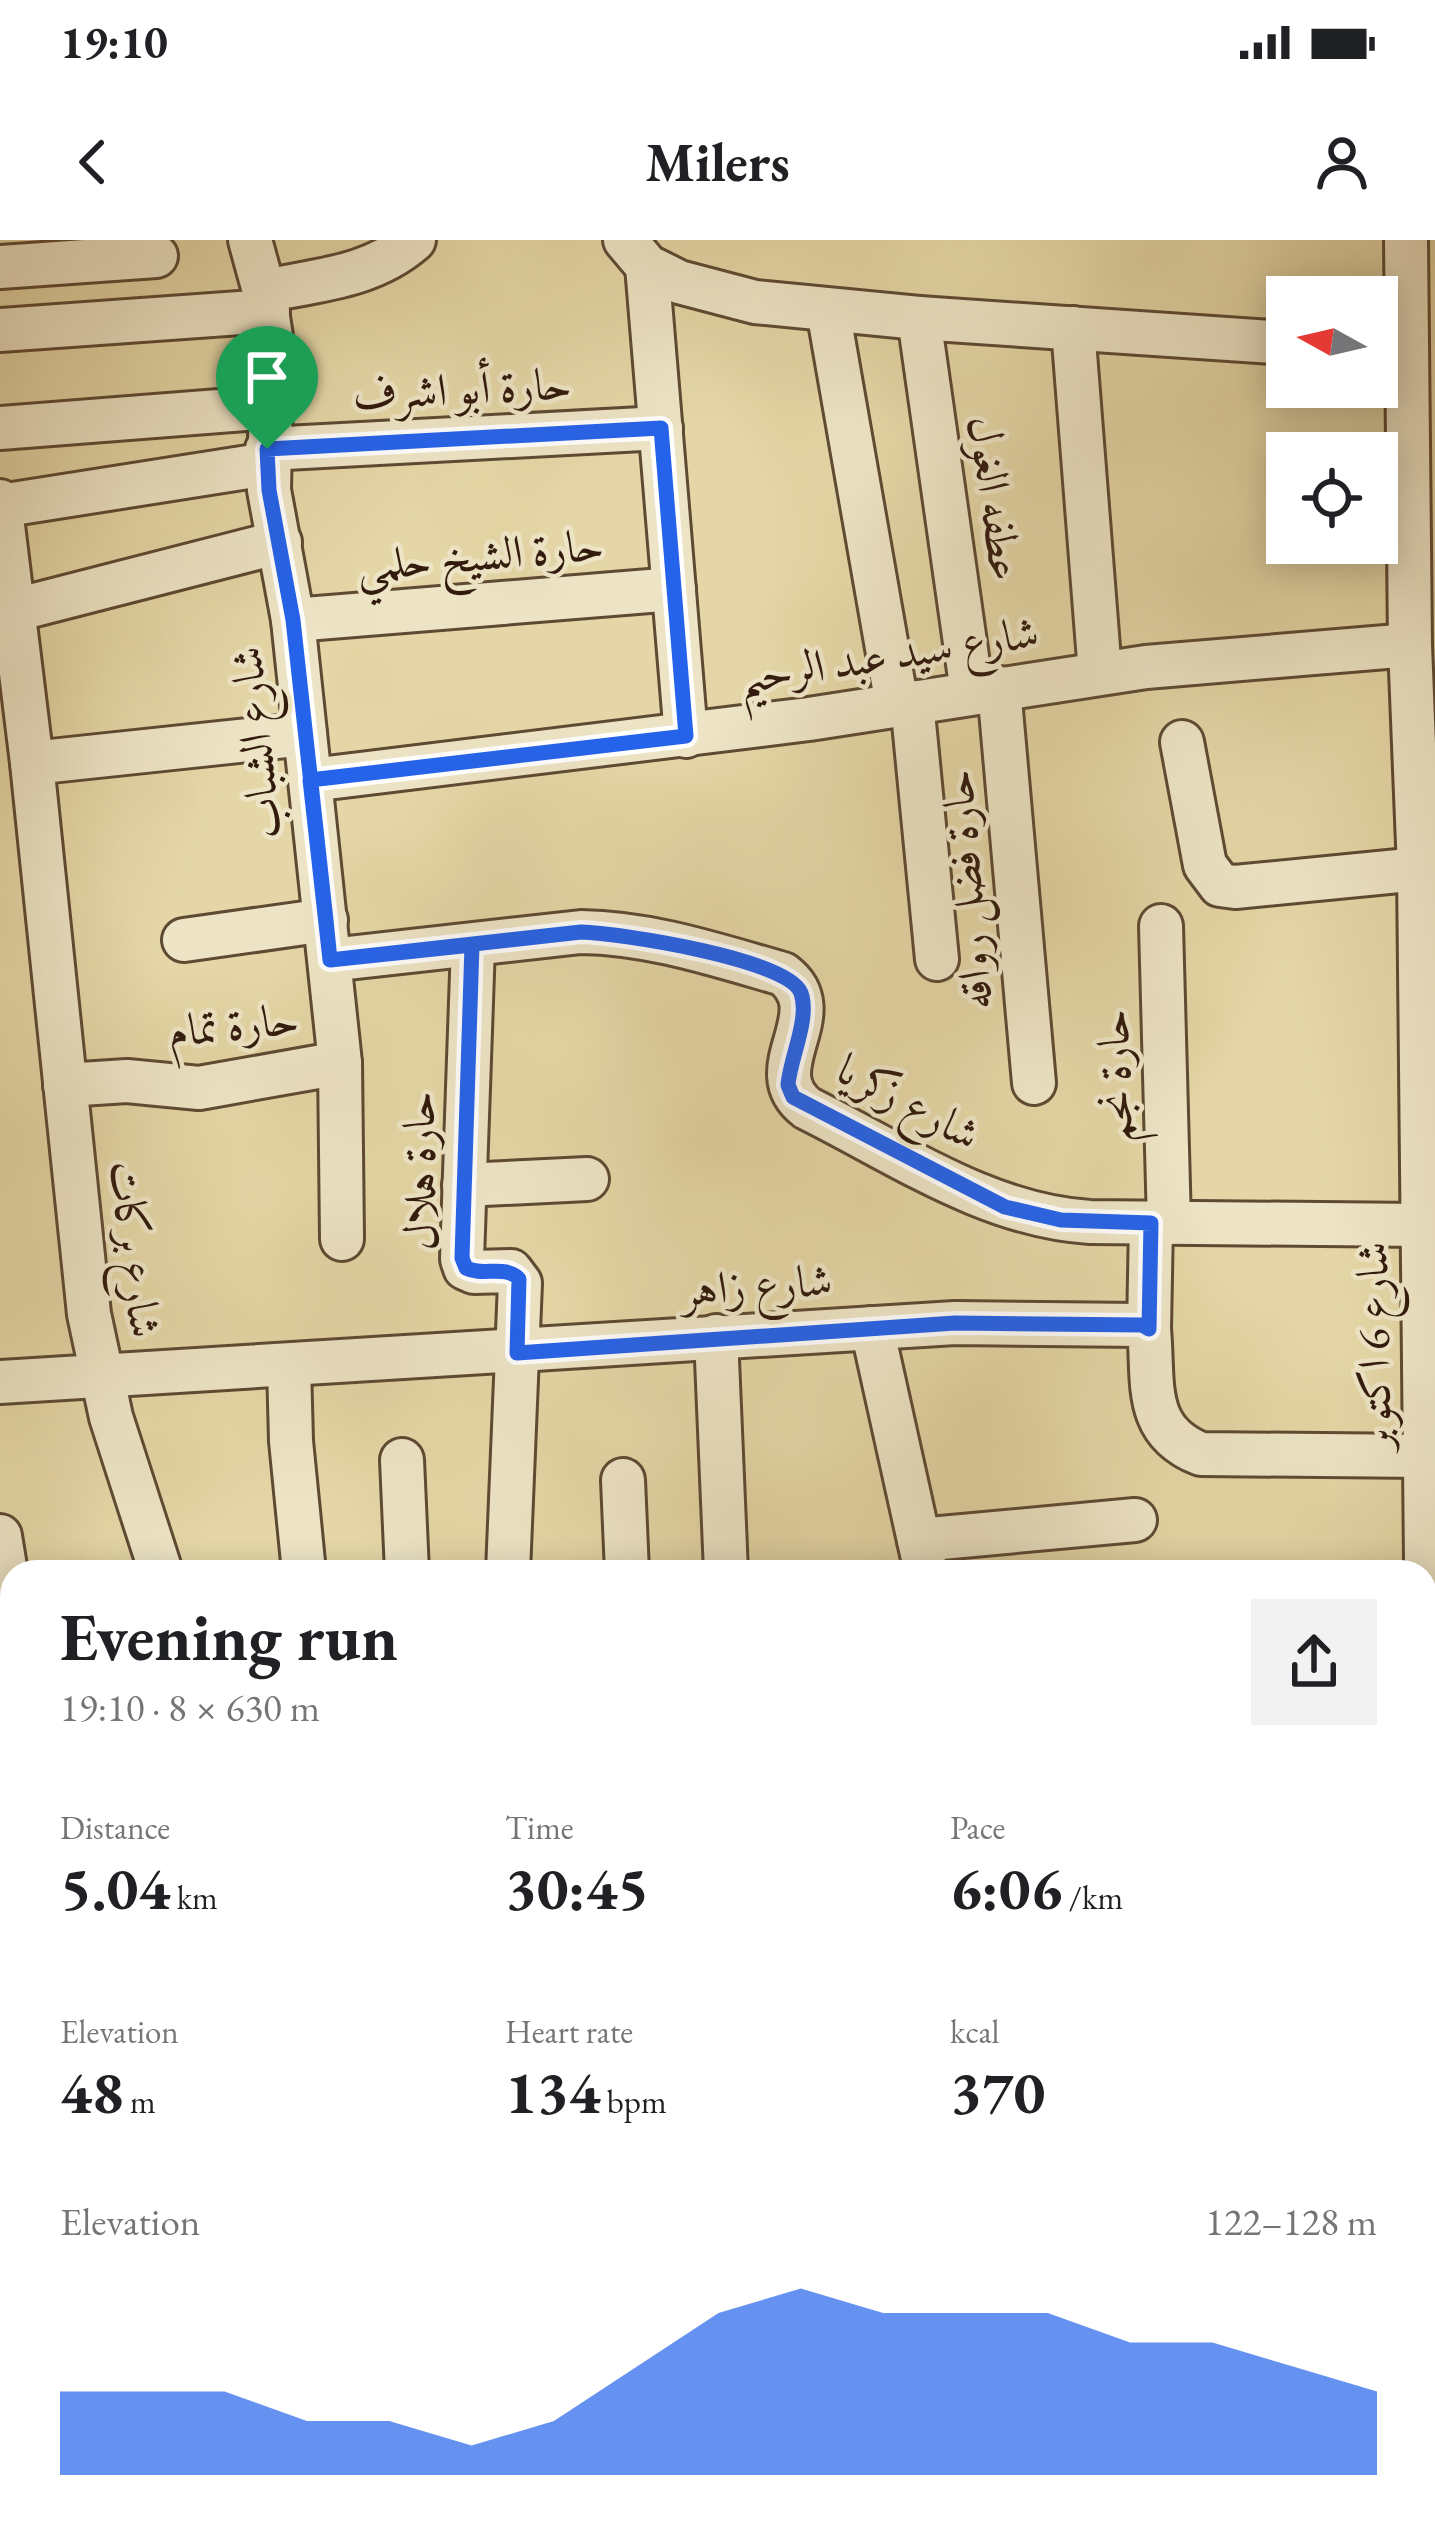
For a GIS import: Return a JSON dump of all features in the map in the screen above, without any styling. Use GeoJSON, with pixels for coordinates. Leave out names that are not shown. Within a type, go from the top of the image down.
{"type":"FeatureCollection","features":[{"type":"Feature","properties":{"kind":"street","name":"شارع الشباب"},"geometry":{"type":"LineString","coordinates":[[250,240],[266,301],[274,375],[269,440],[340,1063],[342,1239]]}},
{"type":"Feature","properties":{"kind":"street"},"geometry":{"type":"LineString","coordinates":[[0,330],[266,301],[369,270],[414,240]]}},
{"type":"Feature","properties":{"kind":"street","name":"شارع 6 اكتوبر"},"geometry":{"type":"LineString","coordinates":[[1398,301],[1406,240]]}},
{"type":"Feature","properties":{"kind":"street"},"geometry":{"type":"LineString","coordinates":[[636,253],[679,282],[754,302],[1266,342]]}},
{"type":"Feature","properties":{"kind":"street"},"geometry":{"type":"LineString","coordinates":[[636,253],[661,428],[686,736]]}},
{"type":"Feature","properties":{"kind":"street"},"geometry":{"type":"LineString","coordinates":[[0,268],[156,256]]}},
{"type":"Feature","properties":{"kind":"street"},"geometry":{"type":"LineString","coordinates":[[828,310],[905,703],[937,959]]}},
{"type":"Feature","properties":{"kind":"street","name":"عطفه الغول"},"geometry":{"type":"LineString","coordinates":[[919,318],[985,690]]}},
{"type":"Feature","properties":{"kind":"street"},"geometry":{"type":"LineString","coordinates":[[1073,328],[1100,674]]}},
{"type":"Feature","properties":{"kind":"street","name":"شارع 6 اكتوبر"},"geometry":{"type":"LineString","coordinates":[[1396,408],[1419,869],[1425,1560]]}},
{"type":"Feature","properties":{"kind":"street"},"geometry":{"type":"LineString","coordinates":[[0,428],[269,440]]}},
{"type":"Feature","properties":{"kind":"street","name":"حارة أبو اشرف"},"geometry":{"type":"LineString","coordinates":[[269,440],[661,428]]}},
{"type":"Feature","properties":{"kind":"street"},"geometry":{"type":"LineString","coordinates":[[0,503],[269,440]]}},
{"type":"Feature","properties":{"kind":"street","name":"شارع بركات"},"geometry":{"type":"LineString","coordinates":[[0,503],[89,1314],[123,1457],[157,1560]]}},
{"type":"Feature","properties":{"kind":"street"},"geometry":{"type":"LineString","coordinates":[[15,610],[280,542]]}},
{"type":"Feature","properties":{"kind":"street","name":"حارة الشيخ حلمي"},"geometry":{"type":"LineString","coordinates":[[293,620],[674,589]]}},
{"type":"Feature","properties":{"kind":"street","name":"شارع سيد عبد الرحيم"},"geometry":{"type":"LineString","coordinates":[[310,780],[686,736],[1100,674],[1410,645]]}},
{"type":"Feature","properties":{"kind":"street","name":"حارة فضل رواقه"},"geometry":{"type":"LineString","coordinates":[[985,690],[1034,1083]]}},
{"type":"Feature","properties":{"kind":"street"},"geometry":{"type":"LineString","coordinates":[[32,763],[305,734]]}},
{"type":"Feature","properties":{"kind":"street"},"geometry":{"type":"LineString","coordinates":[[1183,742],[1205,865],[1220,885],[1419,869]]}},
{"type":"Feature","properties":{"kind":"street","name":"حارة نجم"},"geometry":{"type":"LineString","coordinates":[[1149,1329],[1160,1223],[1161,926]]}},
{"type":"Feature","properties":{"kind":"street","name":"شارع زكريا"},"geometry":{"type":"LineString","coordinates":[[184,940],[472,945],[581,932],[680,945],[783,974],[801,994],[788,1085],[793,1097],[1005,1207],[1061,1220],[1423,1225]]}},
{"type":"Feature","properties":{"kind":"street","name":"حارة هلال"},"geometry":{"type":"LineString","coordinates":[[472,945],[463,1264],[474,1272],[506,1270],[519,1279],[517,1353]]}},
{"type":"Feature","properties":{"kind":"street","name":"حارة تمام"},"geometry":{"type":"LineString","coordinates":[[65,1084],[127,1081],[199,1088],[340,1063]]}},
{"type":"Feature","properties":{"kind":"street"},"geometry":{"type":"LineString","coordinates":[[464,1185],[586,1179]]}},
{"type":"Feature","properties":{"kind":"street","name":"شارع زاهر"},"geometry":{"type":"LineString","coordinates":[[0,1382],[872,1328],[1036,1322],[1149,1329]]}},
{"type":"Feature","properties":{"kind":"street"},"geometry":{"type":"LineString","coordinates":[[872,1328],[922,1556],[1135,1520]]}},
{"type":"Feature","properties":{"kind":"street"},"geometry":{"type":"LineString","coordinates":[[1149,1329],[1153,1399],[1160,1422],[1186,1448],[1201,1454],[1425,1456]]}},
{"type":"Feature","properties":{"kind":"street"},"geometry":{"type":"LineString","coordinates":[[716,1336],[725,1560]]}},
{"type":"Feature","properties":{"kind":"street"},"geometry":{"type":"LineString","coordinates":[[508,1560],[517,1353]]}},
{"type":"Feature","properties":{"kind":"street"},"geometry":{"type":"LineString","coordinates":[[289,1365],[303,1560]]}},
{"type":"Feature","properties":{"kind":"street"},"geometry":{"type":"LineString","coordinates":[[401,1460],[406,1560]]}},
{"type":"Feature","properties":{"kind":"street"},"geometry":{"type":"LineString","coordinates":[[623,1480],[626,1560]]}},
{"type":"Feature","properties":{"kind":"route"},"geometry":{"type":"LineString","coordinates":[[267,449],[269,490],[293,620],[326,920],[330,960],[472,945],[462,1258],[474,1272],[506,1270],[519,1279],[517,1353],[955,1323],[1142,1325],[1149,1329],[1151,1223],[1061,1220],[1005,1207],[793,1097],[788,1085],[801,994],[783,974],[680,945],[615,933],[581,932],[330,960],[310,780],[686,736],[661,428],[267,449]]}}]}
